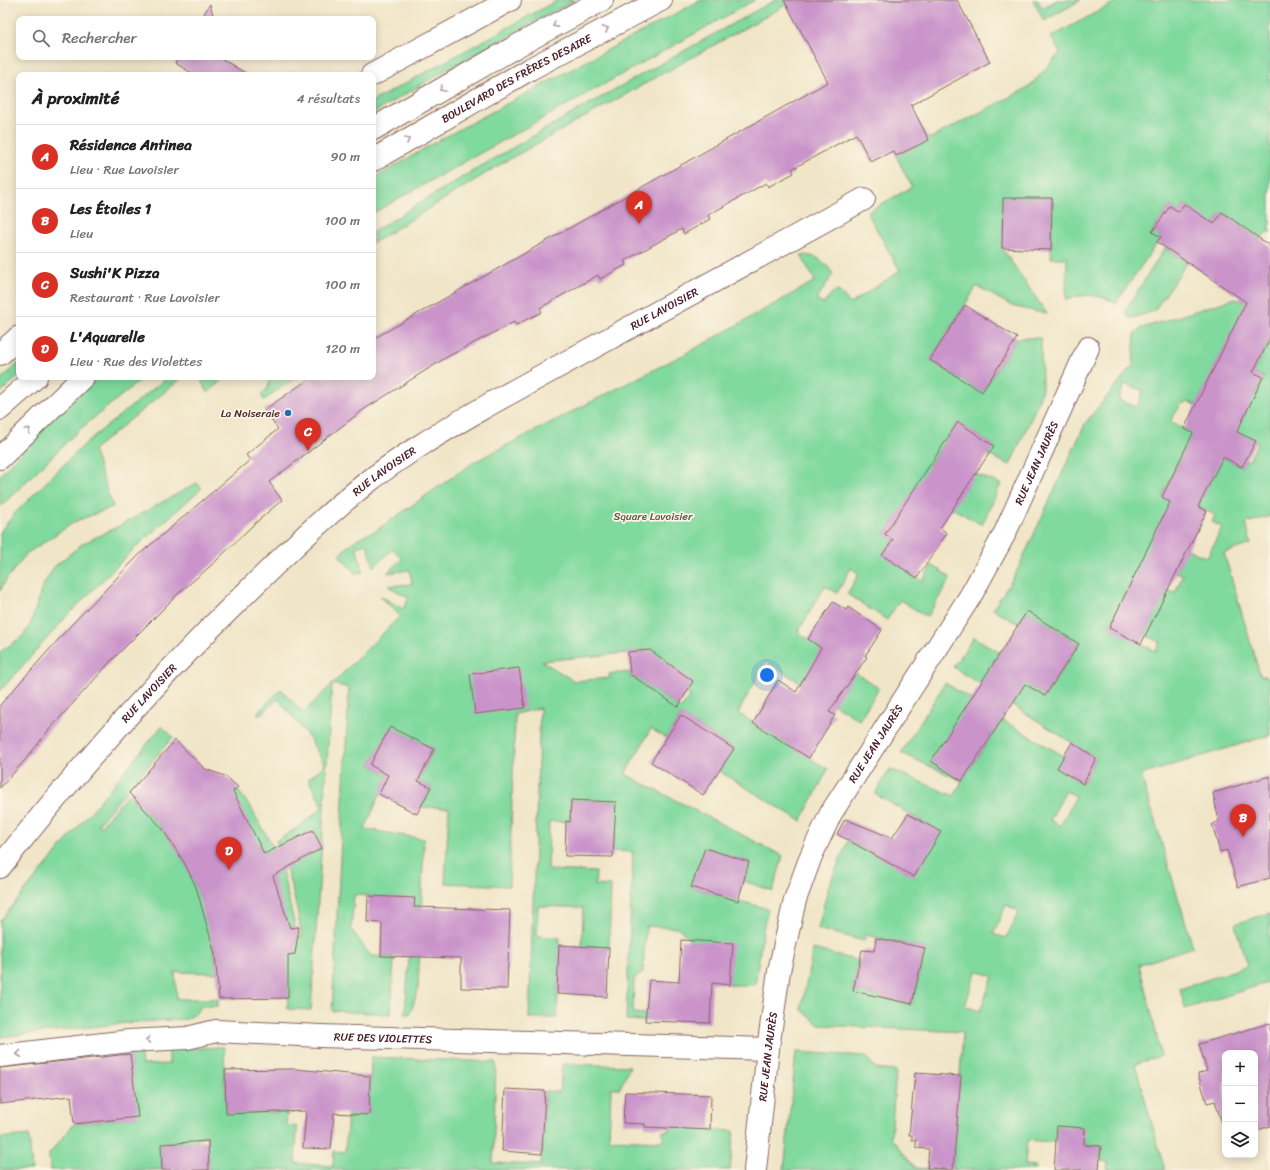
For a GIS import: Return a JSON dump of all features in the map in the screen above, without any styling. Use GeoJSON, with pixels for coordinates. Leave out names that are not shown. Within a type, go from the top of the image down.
{"type":"FeatureCollection","features":[{"type":"Feature","properties":{"kind":"street"},"geometry":{"type":"LineString","coordinates":[[376,73],[510,0]]}},
{"type":"Feature","properties":{"kind":"street"},"geometry":{"type":"LineString","coordinates":[[376,127],[515,47],[602,0]]}},
{"type":"Feature","properties":{"kind":"street","name":"BOULEVARD DES FRÈRES DESAIRE"},"geometry":{"type":"LineString","coordinates":[[376,158],[530,69],[661,0]]}},
{"type":"Feature","properties":{"kind":"street","name":"RUE LAVOISIER"},"geometry":{"type":"LineString","coordinates":[[0,867],[61,791],[180,660],[222,616],[310,531],[364,485],[435,436],[490,404],[864,199]]}},
{"type":"Feature","properties":{"kind":"street"},"geometry":{"type":"LineString","coordinates":[[0,354],[16,340]]}},
{"type":"Feature","properties":{"kind":"street","name":"RUE JEAN JAURÈS"},"geometry":{"type":"LineString","coordinates":[[755,1170],[768,1049],[779,971],[795,900],[811,856],[831,813],[971,595],[1004,535],[1088,348]]}},
{"type":"Feature","properties":{"kind":"street"},"geometry":{"type":"LineString","coordinates":[[0,409],[33,380]]}},
{"type":"Feature","properties":{"kind":"street"},"geometry":{"type":"LineString","coordinates":[[0,458],[80,380]]}},
{"type":"Feature","properties":{"kind":"street","name":"RUE DES VIOLETTES"},"geometry":{"type":"LineString","coordinates":[[0,1056],[129,1041],[187,1038],[216,1031],[320,1036],[768,1049]]}},
{"type":"Feature","properties":{"kind":"green space"},"geometry":{"type":"Polygon","coordinates":[[[558,0],[575,0],[455,65],[376,111],[376,99],[558,0]]]}},
{"type":"Feature","properties":{"kind":"green space"},"geometry":{"type":"Polygon","coordinates":[[[701,0],[755,0],[376,211],[376,177],[432,144],[701,0]]]}},
{"type":"Feature","properties":{"kind":"green space"},"geometry":{"type":"Polygon","coordinates":[[[775,0],[795,0],[506,161],[376,241],[376,230],[472,171],[572,113],[775,0]]]}},
{"type":"Feature","properties":{"kind":"green space"},"geometry":{"type":"Polygon","coordinates":[[[1033,0],[1038,0],[1042,8],[1057,0],[1081,0],[1044,21],[1033,0]]]}},
{"type":"Feature","properties":{"kind":"green space","name":"Square Lavoisier"},"geometry":{"type":"Polygon","coordinates":[[[1119,0],[1270,0],[1270,233],[1267,231],[1252,251],[1244,228],[1222,212],[1208,232],[1187,218],[1193,209],[1184,204],[1179,212],[1170,206],[1152,231],[1161,237],[1116,303],[1097,296],[1079,296],[1066,300],[1067,258],[1051,258],[1052,198],[1003,198],[1002,248],[1047,314],[1012,306],[977,286],[930,360],[982,392],[1017,338],[1041,338],[1042,389],[1037,405],[1010,465],[988,455],[994,446],[958,422],[929,465],[965,489],[975,474],[1001,484],[982,525],[952,508],[904,505],[885,534],[893,540],[883,555],[922,581],[932,565],[951,578],[927,617],[900,600],[887,620],[847,594],[859,574],[851,568],[837,593],[825,586],[798,632],[821,648],[820,650],[879,688],[859,720],[766,661],[738,713],[828,769],[801,821],[719,771],[734,749],[681,715],[666,738],[651,729],[625,774],[783,856],[773,891],[744,881],[749,862],[705,848],[691,887],[768,909],[763,930],[755,985],[730,985],[679,928],[646,926],[643,973],[634,979],[633,1013],[646,1014],[645,1021],[626,1020],[633,852],[613,851],[616,802],[571,800],[570,822],[549,821],[548,870],[596,872],[595,885],[611,886],[609,948],[582,946],[583,908],[538,906],[537,936],[560,938],[557,1018],[529,1018],[540,708],[515,714],[509,886],[445,883],[449,808],[421,807],[431,787],[418,781],[434,749],[390,727],[370,765],[388,775],[365,829],[424,839],[418,990],[410,1014],[405,1014],[409,958],[412,958],[414,899],[354,895],[351,929],[371,956],[394,957],[391,1014],[332,1011],[349,688],[332,684],[400,616],[380,596],[403,609],[409,598],[388,586],[412,584],[410,570],[387,573],[402,559],[393,549],[374,567],[367,544],[356,547],[363,571],[357,575],[339,555],[355,540],[374,532],[474,462],[700,346],[815,281],[801,255],[812,256],[824,262],[833,274],[816,300],[824,304],[831,294],[837,291],[843,295],[850,304],[900,271],[867,212],[912,187],[896,156],[1029,87],[1060,53],[1051,37],[1119,0]],[[646,651],[542,661],[574,681],[610,678],[609,674],[630,672],[630,678],[646,676],[646,651]],[[659,673],[649,687],[681,709],[690,695],[659,673]]]}},
{"type":"Feature","properties":{"kind":"green space"},"geometry":{"type":"Polygon","coordinates":[[[1165,248],[1187,263],[1154,311],[1132,318],[1128,317],[1125,311],[1165,248]]]}},
{"type":"Feature","properties":{"kind":"green space"},"geometry":{"type":"Polygon","coordinates":[[[1233,299],[1247,301],[1196,405],[1188,402],[1181,404],[1170,422],[1193,433],[1162,497],[1170,502],[1140,644],[1156,651],[1160,642],[1145,635],[1167,590],[1175,593],[1183,575],[1176,572],[1187,549],[1207,558],[1222,527],[1212,522],[1215,515],[1198,507],[1222,457],[1242,467],[1246,460],[1249,461],[1258,442],[1243,435],[1237,446],[1220,438],[1243,392],[1254,397],[1264,377],[1253,372],[1270,339],[1270,516],[1246,523],[1251,544],[1224,553],[1260,675],[1270,678],[1270,735],[1141,775],[1193,947],[1139,965],[1161,1056],[1135,1064],[1165,1170],[1107,1170],[1108,1162],[1100,1161],[1101,1146],[1027,1140],[1025,1165],[1035,1166],[1035,1170],[953,1170],[963,1032],[819,1025],[801,1009],[813,949],[859,961],[853,991],[912,1004],[925,948],[866,935],[864,941],[818,929],[828,888],[848,841],[876,856],[940,832],[875,794],[890,769],[954,796],[962,781],[1002,720],[1064,756],[1058,768],[1083,784],[1096,758],[953,667],[974,637],[1000,653],[993,663],[1045,696],[1079,644],[1027,611],[1018,624],[993,609],[1015,575],[1086,422],[1133,365],[1135,333],[1139,329],[1233,299]],[[1125,384],[1118,400],[1137,407],[1143,391],[1125,384]],[[1066,791],[1050,820],[1060,826],[1076,796],[1066,791]],[[1006,905],[993,934],[1006,938],[1019,911],[1006,905]],[[976,971],[965,1006],[980,1011],[993,976],[976,971]]]}},
{"type":"Feature","properties":{"kind":"green space"},"geometry":{"type":"Polygon","coordinates":[[[16,366],[16,379],[0,393],[0,380],[16,366]]]}},
{"type":"Feature","properties":{"kind":"green space"},"geometry":{"type":"Polygon","coordinates":[[[97,380],[140,380],[79,430],[0,507],[0,475],[50,421],[97,380]]]}},
{"type":"Feature","properties":{"kind":"green space"},"geometry":{"type":"Polygon","coordinates":[[[164,380],[179,380],[93,450],[113,507],[76,521],[26,554],[6,580],[0,591],[0,532],[16,512],[88,441],[164,380]]]}},
{"type":"Feature","properties":{"kind":"green space"},"geometry":{"type":"Polygon","coordinates":[[[201,380],[222,380],[208,393],[201,380]]]}},
{"type":"Feature","properties":{"kind":"green space"},"geometry":{"type":"Polygon","coordinates":[[[269,380],[292,380],[264,400],[261,395],[268,388],[269,380]]]}},
{"type":"Feature","properties":{"kind":"green space"},"geometry":{"type":"Polygon","coordinates":[[[197,483],[202,488],[135,548],[66,617],[0,691],[0,652],[23,636],[31,623],[42,587],[54,567],[82,544],[119,526],[197,483]]]}},
{"type":"Feature","properties":{"kind":"green space"},"geometry":{"type":"Polygon","coordinates":[[[945,683],[971,699],[962,781],[901,753],[945,683]]]}},
{"type":"Feature","properties":{"kind":"green space"},"geometry":{"type":"Polygon","coordinates":[[[332,684],[311,1010],[288,1009],[287,955],[294,954],[297,938],[302,936],[292,888],[276,841],[297,828],[321,809],[321,804],[308,779],[325,765],[308,736],[278,699],[259,716],[257,713],[281,689],[303,713],[332,684]]]}},
{"type":"Feature","properties":{"kind":"green space"},"geometry":{"type":"Polygon","coordinates":[[[162,726],[173,737],[98,824],[101,826],[128,794],[155,821],[156,820],[171,842],[191,875],[201,902],[210,931],[217,973],[175,972],[177,999],[218,999],[218,1006],[202,1006],[195,1014],[187,1019],[126,1023],[0,1037],[0,921],[162,726]]]}},
{"type":"Feature","properties":{"kind":"green space"},"geometry":{"type":"Polygon","coordinates":[[[237,789],[251,808],[274,849],[264,854],[227,797],[237,789]]]}},
{"type":"Feature","properties":{"kind":"green space"},"geometry":{"type":"Polygon","coordinates":[[[279,868],[282,870],[295,927],[283,929],[273,876],[279,873],[279,868]]]}},
{"type":"Feature","properties":{"kind":"green space"},"geometry":{"type":"Polygon","coordinates":[[[1270,913],[1270,982],[1185,1009],[1180,989],[1247,966],[1235,924],[1270,913]]]}},
{"type":"Feature","properties":{"kind":"green space"},"geometry":{"type":"Polygon","coordinates":[[[224,1047],[226,1110],[238,1113],[287,1112],[286,1125],[297,1127],[295,1163],[333,1166],[334,1151],[345,1152],[349,1100],[369,1114],[371,1057],[496,1062],[493,1163],[541,1165],[545,1091],[560,1092],[562,1064],[630,1066],[620,1088],[611,1088],[609,1139],[663,1141],[663,1131],[669,1131],[670,1127],[734,1131],[730,1170],[209,1170],[207,1135],[202,1136],[195,1142],[161,1144],[162,1170],[50,1170],[49,1154],[74,1124],[137,1117],[129,1050],[140,1050],[142,1065],[169,1064],[169,1049],[224,1047]]]}},
{"type":"Feature","properties":{"kind":"green space"},"geometry":{"type":"Polygon","coordinates":[[[796,1052],[866,1056],[876,1069],[896,1071],[891,1138],[916,1168],[944,1170],[784,1170],[796,1052]]]}},
{"type":"Feature","properties":{"kind":"green space"},"geometry":{"type":"Polygon","coordinates":[[[29,1135],[32,1170],[0,1170],[0,1138],[29,1135]]]}},
{"type":"Feature","properties":{"kind":"building"},"geometry":{"type":"Polygon","coordinates":[[[784,0],[957,0],[990,62],[911,105],[929,140],[896,156],[893,151],[871,162],[856,134],[792,169],[794,173],[768,187],[766,183],[708,215],[710,219],[684,234],[682,229],[624,261],[626,265],[600,279],[598,275],[540,308],[542,312],[516,325],[514,322],[447,357],[363,410],[269,482],[282,500],[179,593],[112,660],[48,731],[26,759],[0,788],[0,705],[73,623],[141,553],[250,460],[246,455],[278,429],[264,410],[308,380],[376,380],[376,337],[828,82],[784,0]]]}},
{"type":"Feature","properties":{"kind":"building"},"geometry":{"type":"Polygon","coordinates":[[[210,4],[213,16],[203,16],[210,4]]]}},
{"type":"Feature","properties":{"kind":"building"},"geometry":{"type":"Polygon","coordinates":[[[176,60],[224,60],[243,72],[190,72],[175,63],[176,60]]]}},
{"type":"Feature","properties":{"kind":"building"},"geometry":{"type":"Polygon","coordinates":[[[1003,198],[1052,198],[1051,250],[1002,248],[1003,198]]]}},
{"type":"Feature","properties":{"kind":"building"},"geometry":{"type":"Polygon","coordinates":[[[1184,204],[1214,224],[1222,212],[1270,246],[1270,339],[1253,372],[1263,377],[1237,432],[1256,441],[1242,467],[1223,457],[1198,507],[1207,511],[1141,644],[1109,628],[1170,502],[1162,497],[1193,433],[1184,429],[1246,302],[1157,242],[1161,237],[1152,232],[1170,206],[1179,212],[1184,204]]]}},
{"type":"Feature","properties":{"kind":"building"},"geometry":{"type":"Polygon","coordinates":[[[965,305],[1017,338],[982,392],[930,360],[965,305]]]}},
{"type":"Feature","properties":{"kind":"building"},"geometry":{"type":"Polygon","coordinates":[[[958,422],[994,446],[940,528],[947,533],[917,578],[882,555],[893,540],[885,534],[958,422]]]}},
{"type":"Feature","properties":{"kind":"building"},"geometry":{"type":"Polygon","coordinates":[[[833,602],[846,610],[848,607],[882,630],[865,656],[867,657],[829,712],[835,715],[809,758],[753,723],[778,680],[796,692],[821,648],[808,639],[833,602]]]}},
{"type":"Feature","properties":{"kind":"building"},"geometry":{"type":"Polygon","coordinates":[[[1027,611],[1079,644],[1045,696],[1025,684],[962,781],[931,761],[1027,611]]]}},
{"type":"Feature","properties":{"kind":"building"},"geometry":{"type":"Polygon","coordinates":[[[650,650],[693,681],[678,707],[630,674],[628,652],[650,650]]]}},
{"type":"Feature","properties":{"kind":"building"},"geometry":{"type":"Polygon","coordinates":[[[519,668],[525,708],[475,714],[470,674],[519,668]]]}},
{"type":"Feature","properties":{"kind":"building"},"geometry":{"type":"Polygon","coordinates":[[[681,715],[734,749],[703,795],[651,762],[681,715]]]}},
{"type":"Feature","properties":{"kind":"building"},"geometry":{"type":"Polygon","coordinates":[[[390,727],[434,749],[418,781],[431,787],[417,814],[379,794],[388,775],[370,765],[390,727]]]}},
{"type":"Feature","properties":{"kind":"building"},"geometry":{"type":"Polygon","coordinates":[[[175,740],[205,769],[225,776],[238,787],[233,791],[264,854],[313,830],[322,848],[273,876],[290,928],[299,927],[295,954],[288,955],[288,998],[219,999],[215,954],[196,887],[185,864],[162,828],[129,793],[175,740]]]}},
{"type":"Feature","properties":{"kind":"building"},"geometry":{"type":"Polygon","coordinates":[[[1072,742],[1096,758],[1083,784],[1057,768],[1072,742]]]}},
{"type":"Feature","properties":{"kind":"building"},"geometry":{"type":"Polygon","coordinates":[[[1270,776],[1270,878],[1238,887],[1227,850],[1220,852],[1212,824],[1219,821],[1213,793],[1270,776]]]}},
{"type":"Feature","properties":{"kind":"building"},"geometry":{"type":"Polygon","coordinates":[[[571,800],[616,802],[613,857],[565,856],[566,821],[570,822],[571,800]]]}},
{"type":"Feature","properties":{"kind":"building"},"geometry":{"type":"Polygon","coordinates":[[[908,814],[941,832],[914,877],[837,834],[845,819],[892,838],[908,814]]]}},
{"type":"Feature","properties":{"kind":"building"},"geometry":{"type":"Polygon","coordinates":[[[705,848],[749,862],[738,901],[691,887],[705,848]]]}},
{"type":"Feature","properties":{"kind":"building"},"geometry":{"type":"Polygon","coordinates":[[[368,896],[415,898],[414,907],[510,910],[507,989],[461,988],[461,958],[381,956],[382,923],[367,922],[368,896]]]}},
{"type":"Feature","properties":{"kind":"building"},"geometry":{"type":"Polygon","coordinates":[[[876,938],[925,948],[912,1004],[853,991],[862,950],[874,951],[876,938]]]}},
{"type":"Feature","properties":{"kind":"building"},"geometry":{"type":"Polygon","coordinates":[[[681,940],[733,943],[730,985],[712,983],[710,1023],[645,1021],[649,980],[679,982],[681,940]]]}},
{"type":"Feature","properties":{"kind":"building"},"geometry":{"type":"Polygon","coordinates":[[[559,945],[609,948],[607,997],[557,994],[559,945]]]}},
{"type":"Feature","properties":{"kind":"building"},"geometry":{"type":"Polygon","coordinates":[[[1270,1023],[1270,1126],[1258,1130],[1258,1050],[1222,1050],[1222,1123],[1215,1101],[1207,1103],[1198,1074],[1207,1071],[1199,1044],[1270,1023]]]}},
{"type":"Feature","properties":{"kind":"building"},"geometry":{"type":"Polygon","coordinates":[[[130,1054],[138,1117],[74,1124],[71,1096],[0,1104],[0,1068],[130,1054]]]}},
{"type":"Feature","properties":{"kind":"building"},"geometry":{"type":"Polygon","coordinates":[[[295,1069],[370,1076],[369,1115],[334,1113],[331,1149],[303,1148],[306,1111],[226,1114],[225,1070],[295,1069]]]}},
{"type":"Feature","properties":{"kind":"building"},"geometry":{"type":"Polygon","coordinates":[[[915,1073],[961,1076],[953,1170],[927,1168],[929,1149],[916,1148],[916,1140],[912,1140],[912,1135],[909,1135],[915,1073]]]}},
{"type":"Feature","properties":{"kind":"building"},"geometry":{"type":"Polygon","coordinates":[[[505,1089],[545,1091],[542,1154],[502,1151],[505,1089]]]}},
{"type":"Feature","properties":{"kind":"building"},"geometry":{"type":"Polygon","coordinates":[[[625,1092],[711,1095],[710,1130],[645,1127],[645,1124],[623,1123],[625,1092]]]}},
{"type":"Feature","properties":{"kind":"building"},"geometry":{"type":"Polygon","coordinates":[[[1057,1126],[1085,1128],[1084,1145],[1101,1146],[1099,1170],[1054,1170],[1057,1126]]]}},
{"type":"Feature","properties":{"kind":"building"},"geometry":{"type":"Polygon","coordinates":[[[208,1141],[209,1170],[162,1170],[161,1144],[208,1141]]]}},
{"type":"Feature","properties":{"kind":"place","name":"Résidence Antinea"},"geometry":{"type":"Point","coordinates":[639,224]}},
{"type":"Feature","properties":{"kind":"place","name":"La Noiseraie"},"geometry":{"type":"Point","coordinates":[288,413]}},
{"type":"Feature","properties":{"kind":"place","name":"Sushi'K Pizza"},"geometry":{"type":"Point","coordinates":[308,451]}},
{"type":"Feature","properties":{"kind":"place","name":"Les Étoiles 1"},"geometry":{"type":"Point","coordinates":[1243,837]}},
{"type":"Feature","properties":{"kind":"place","name":"L'Aquarelle"},"geometry":{"type":"Point","coordinates":[229,870]}}]}
